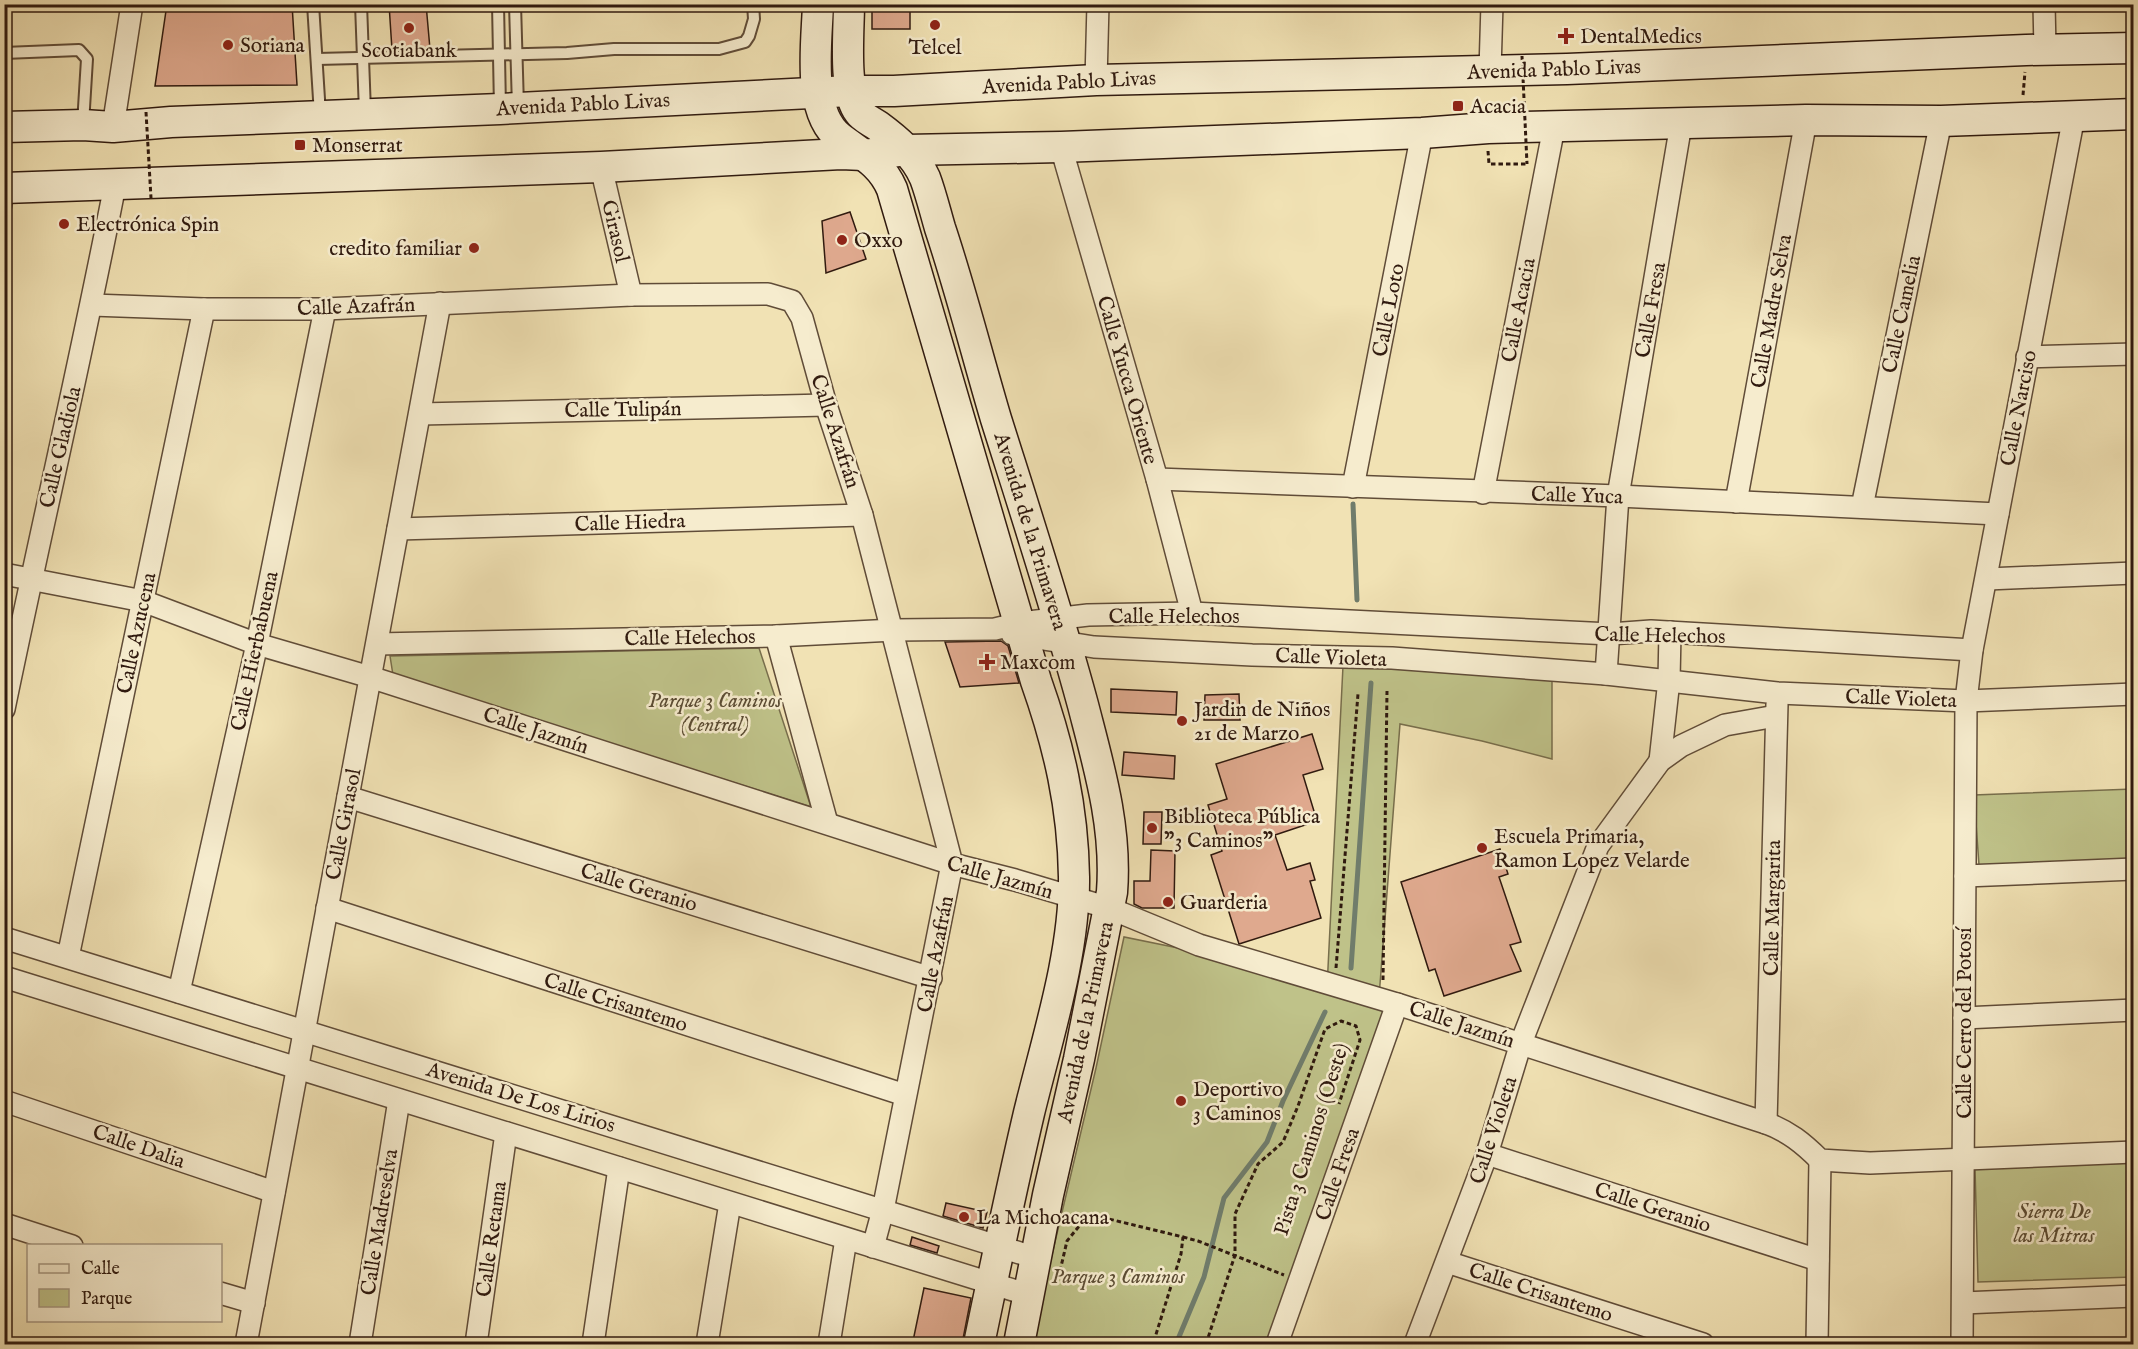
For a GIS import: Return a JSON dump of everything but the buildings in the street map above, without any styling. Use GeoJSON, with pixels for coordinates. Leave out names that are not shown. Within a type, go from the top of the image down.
{"type":"FeatureCollection","features":[{"type":"Feature","properties":{"kind":"main road","name":"Avenida de la Primavera"},"geometry":{"type":"LineString","coordinates":[[818,4],[816,81],[822,110],[838,137],[864,155],[886,176],[892,189],[1013,630],[1064,773],[1072,839],[1073,899],[1065,961],[999,1246],[979,1344]]}},
{"type":"Feature","properties":{"kind":"main road"},"geometry":{"type":"LineString","coordinates":[[849,4],[850,91]]}},
{"type":"Feature","properties":{"kind":"main road","name":"Avenida Pablo Livas"},"geometry":{"type":"LineString","coordinates":[[4,127],[83,125],[113,127],[171,122],[818,92],[894,91],[1096,80],[1579,69],[2133,48]]}},
{"type":"Feature","properties":{"kind":"main road","name":"Avenida de la Primavera"},"geometry":{"type":"LineString","coordinates":[[850,91],[858,111],[907,150],[924,177],[1062,631],[1107,800],[1114,863],[1109,909],[1048,1195],[1048,1265],[1029,1295],[1018,1344]]}},
{"type":"Feature","properties":{"kind":"main road"},"geometry":{"type":"LineString","coordinates":[[6,197],[115,185],[601,167],[841,154],[864,155],[907,150],[1061,147],[1422,133],[1488,128],[1806,120],[1941,121],[2133,114]]}},
{"type":"Feature","properties":{"kind":"street"},"geometry":{"type":"LineString","coordinates":[[113,127],[132,4]]}},
{"type":"Feature","properties":{"kind":"street"},"geometry":{"type":"LineString","coordinates":[[1096,80],[1098,4]]}},
{"type":"Feature","properties":{"kind":"street"},"geometry":{"type":"LineString","coordinates":[[1490,70],[1492,4]]}},
{"type":"Feature","properties":{"kind":"street"},"geometry":{"type":"LineString","coordinates":[[2036,50],[2044,4]]}},
{"type":"Feature","properties":{"kind":"street","name":"Calle Narciso"},"geometry":{"type":"LineString","coordinates":[[1966,701],[1972,650],[2074,116]]}},
{"type":"Feature","properties":{"kind":"street","name":"Calle Madre Selva"},"geometry":{"type":"LineString","coordinates":[[1736,502],[1806,120]]}},
{"type":"Feature","properties":{"kind":"street","name":"Calle Camelia"},"geometry":{"type":"LineString","coordinates":[[1862,507],[1941,121]]}},
{"type":"Feature","properties":{"kind":"street","name":"Calle Fresa"},"geometry":{"type":"LineString","coordinates":[[1606,674],[1618,496],[1681,124]]}},
{"type":"Feature","properties":{"kind":"street","name":"Calle Acacia"},"geometry":{"type":"LineString","coordinates":[[1483,493],[1554,127]]}},
{"type":"Feature","properties":{"kind":"street","name":"Calle Loto"},"geometry":{"type":"LineString","coordinates":[[1353,487],[1422,133]]}},
{"type":"Feature","properties":{"kind":"street","name":"Calle Yucca Oriente"},"geometry":{"type":"LineString","coordinates":[[1061,147],[1157,479],[1192,613]]}},
{"type":"Feature","properties":{"kind":"street","name":"Girasol"},"geometry":{"type":"LineString","coordinates":[[601,167],[631,295]]}},
{"type":"Feature","properties":{"kind":"street","name":"Calle Gladiola"},"geometry":{"type":"LineString","coordinates":[[4,709],[92,305],[115,185]]}},
{"type":"Feature","properties":{"kind":"street","name":"Calle Azafrán"},"geometry":{"type":"LineString","coordinates":[[92,305],[204,309],[325,309],[631,295],[768,294],[792,301],[802,318],[826,405],[862,515],[894,630],[952,864],[883,1210],[873,1247]]}},
{"type":"Feature","properties":{"kind":"street","name":"Calle Girasol"},"geometry":{"type":"LineString","coordinates":[[246,1344],[440,303]]}},
{"type":"Feature","properties":{"kind":"street","name":"Calle Azucena"},"geometry":{"type":"LineString","coordinates":[[68,957],[204,309]]}},
{"type":"Feature","properties":{"kind":"street","name":"Calle Hierbabuena"},"geometry":{"type":"LineString","coordinates":[[179,992],[257,644],[325,309]]}},
{"type":"Feature","properties":{"kind":"street"},"geometry":{"type":"LineString","coordinates":[[2027,357],[2133,354]]}},
{"type":"Feature","properties":{"kind":"street","name":"Calle Tulipán"},"geometry":{"type":"LineString","coordinates":[[420,414],[826,405]]}},
{"type":"Feature","properties":{"kind":"street","name":"Calle Yuca"},"geometry":{"type":"LineString","coordinates":[[1157,479],[1483,493],[1618,496],[1998,514]]}},
{"type":"Feature","properties":{"kind":"street","name":"Calle Hiedra"},"geometry":{"type":"LineString","coordinates":[[398,529],[862,515]]}},
{"type":"Feature","properties":{"kind":"street"},"geometry":{"type":"LineString","coordinates":[[1987,579],[2133,573]]}},
{"type":"Feature","properties":{"kind":"street","name":"Calle Jazmín"},"geometry":{"type":"LineString","coordinates":[[4,574],[143,601],[257,644],[370,677],[952,864],[1015,880],[1109,909],[1199,945],[1389,1001],[1784,1129],[1820,1160]]}},
{"type":"Feature","properties":{"kind":"street","name":"Calle Helechos"},"geometry":{"type":"LineString","coordinates":[[1062,631],[1088,615],[1192,613],[1610,634],[1651,631],[1972,650]]}},
{"type":"Feature","properties":{"kind":"street","name":"Calle Helechos"},"geometry":{"type":"LineString","coordinates":[[376,644],[776,636],[894,630],[1013,630]]}},
{"type":"Feature","properties":{"kind":"street","name":"Calle Violeta"},"geometry":{"type":"LineString","coordinates":[[1013,630],[1062,631],[1252,655],[1353,656],[1606,674],[1777,693],[1966,701],[2133,694]]}},
{"type":"Feature","properties":{"kind":"street","name":"Calle Violeta"},"geometry":{"type":"LineString","coordinates":[[1660,761],[1669,680],[1670,632]]}},
{"type":"Feature","properties":{"kind":"street"},"geometry":{"type":"LineString","coordinates":[[776,636],[827,823]]}},
{"type":"Feature","properties":{"kind":"street","name":"Calle Margarita"},"geometry":{"type":"LineString","coordinates":[[1766,1123],[1777,693]]}},
{"type":"Feature","properties":{"kind":"street","name":"Calle Cerro del Potosí"},"geometry":{"type":"LineString","coordinates":[[1962,1344],[1966,701]]}},
{"type":"Feature","properties":{"kind":"street","name":"Calle Violeta"},"geometry":{"type":"LineString","coordinates":[[1416,1344],[1487,1155],[1521,1043],[1598,846],[1660,761],[1681,747],[1725,725],[1776,716]]}},
{"type":"Feature","properties":{"kind":"street","name":"Calle Geranio"},"geometry":{"type":"LineString","coordinates":[[348,797],[930,978]]}},
{"type":"Feature","properties":{"kind":"street"},"geometry":{"type":"LineString","coordinates":[[1965,876],[2133,869]]}},
{"type":"Feature","properties":{"kind":"street","name":"Calle Crisantemo"},"geometry":{"type":"LineString","coordinates":[[327,908],[905,1095]]}},
{"type":"Feature","properties":{"kind":"street","name":"Avenida De Los Lirios"},"geometry":{"type":"LineString","coordinates":[[4,938],[999,1246],[1048,1265]]}},
{"type":"Feature","properties":{"kind":"street","name":"Avenida De Los Lirios"},"geometry":{"type":"LineString","coordinates":[[4,977],[1029,1295]]}},
{"type":"Feature","properties":{"kind":"street","name":"Calle Fresa"},"geometry":{"type":"LineString","coordinates":[[1277,1344],[1389,1001]]}},
{"type":"Feature","properties":{"kind":"street"},"geometry":{"type":"LineString","coordinates":[[1964,1018],[2133,1010]]}},
{"type":"Feature","properties":{"kind":"street","name":"Calle Madreselva"},"geometry":{"type":"LineString","coordinates":[[360,1344],[399,1100]]}},
{"type":"Feature","properties":{"kind":"street","name":"Calle Dalia"},"geometry":{"type":"LineString","coordinates":[[4,1101],[274,1192]]}},
{"type":"Feature","properties":{"kind":"street","name":"Calle Retama"},"geometry":{"type":"LineString","coordinates":[[476,1344],[506,1133]]}},
{"type":"Feature","properties":{"kind":"street"},"geometry":{"type":"LineString","coordinates":[[1817,1344],[1820,1160],[1870,1163],[2133,1152]]}},
{"type":"Feature","properties":{"kind":"street","name":"Calle Geranio"},"geometry":{"type":"LineString","coordinates":[[1487,1155],[1818,1260]]}},
{"type":"Feature","properties":{"kind":"street"},"geometry":{"type":"LineString","coordinates":[[593,1344],[618,1168]]}},
{"type":"Feature","properties":{"kind":"street"},"geometry":{"type":"LineString","coordinates":[[707,1344],[730,1203]]}},
{"type":"Feature","properties":{"kind":"street"},"geometry":{"type":"LineString","coordinates":[[4,1224],[69,1244]]}},
{"type":"Feature","properties":{"kind":"street"},"geometry":{"type":"LineString","coordinates":[[830,1344],[846,1239]]}},
{"type":"Feature","properties":{"kind":"street","name":"Calle Crisantemo"},"geometry":{"type":"LineString","coordinates":[[1447,1262],[1703,1344]]}},
{"type":"Feature","properties":{"kind":"street"},"geometry":{"type":"LineString","coordinates":[[222,1294],[254,1303]]}},
{"type":"Feature","properties":{"kind":"street"},"geometry":{"type":"LineString","coordinates":[[1962,1303],[2133,1296]]}},
{"type":"Feature","properties":{"kind":"lane"},"geometry":{"type":"LineString","coordinates":[[313,4],[320,115]]}},
{"type":"Feature","properties":{"kind":"lane"},"geometry":{"type":"LineString","coordinates":[[361,4],[365,113]]}},
{"type":"Feature","properties":{"kind":"lane"},"geometry":{"type":"LineString","coordinates":[[498,4],[499,55],[509,108]]}},
{"type":"Feature","properties":{"kind":"lane"},"geometry":{"type":"LineString","coordinates":[[509,108],[516,54],[515,4]]}},
{"type":"Feature","properties":{"kind":"lane"},"geometry":{"type":"LineString","coordinates":[[317,59],[719,49],[745,42],[754,19],[753,4]]}},
{"type":"Feature","properties":{"kind":"lane"},"geometry":{"type":"LineString","coordinates":[[4,53],[79,50],[84,54],[87,59],[83,125]]}},
{"type":"Feature","properties":{"kind":"path"},"geometry":{"type":"LineString","coordinates":[[2022,118],[2036,50]]}},
{"type":"Feature","properties":{"kind":"path"},"geometry":{"type":"LineString","coordinates":[[1489,164],[1527,164],[1522,56]]}},
{"type":"Feature","properties":{"kind":"path"},"geometry":{"type":"LineString","coordinates":[[146,112],[151,198]]}},
{"type":"Feature","properties":{"kind":"path"},"geometry":{"type":"LineString","coordinates":[[1387,691],[1384,956],[1389,1001]]}},
{"type":"Feature","properties":{"kind":"path"},"geometry":{"type":"LineString","coordinates":[[1335,985],[1358,694]]}},
{"type":"Feature","properties":{"kind":"path","name":"Pista 3 Caminos (Oeste)"},"geometry":{"type":"LineString","coordinates":[[1206,1344],[1235,1255],[1235,1214],[1258,1164],[1283,1142],[1325,1029],[1341,1021],[1356,1026],[1360,1040],[1338,1107]]}},
{"type":"Feature","properties":{"kind":"path"},"geometry":{"type":"LineString","coordinates":[[1048,1265],[1080,1225],[1094,1218],[1109,1219],[1198,1241],[1235,1255],[1284,1275],[1280,1285]]}},
{"type":"Feature","properties":{"kind":"path"},"geometry":{"type":"LineString","coordinates":[[1153,1344],[1181,1254],[1183,1237]]}},
{"type":"Feature","properties":{"kind":"green space","name":"Parque 3 Caminos (Central)"},"geometry":{"type":"Polygon","coordinates":[[[759,648],[811,807],[393,675],[390,656],[759,648]]]}},
{"type":"Feature","properties":{"kind":"green space","name":"Parque 3 Caminos"},"geometry":{"type":"Polygon","coordinates":[[[1343,666],[1552,671],[1552,759],[1482,741],[1400,724],[1379,997],[1387,1012],[1266,1344],[1031,1344],[1096,1068],[1124,937],[1188,950],[1327,988],[1343,666]]]}},
{"type":"Feature","properties":{"kind":"green space"},"geometry":{"type":"Polygon","coordinates":[[[2133,789],[2133,860],[1979,865],[1974,795],[2133,789]]]}},
{"type":"Feature","properties":{"kind":"green space","name":"Sierra De las Mitras"},"geometry":{"type":"Polygon","coordinates":[[[2133,1163],[2133,1277],[1978,1282],[1975,1168],[2133,1163]]]}},
{"type":"Feature","properties":{"kind":"waterway"},"geometry":{"type":"LineString","coordinates":[[1353,504],[1357,600]]}},
{"type":"Feature","properties":{"kind":"waterway"},"geometry":{"type":"LineString","coordinates":[[1351,968],[1371,683]]}},
{"type":"Feature","properties":{"kind":"waterway"},"geometry":{"type":"LineString","coordinates":[[1176,1344],[1204,1277],[1224,1198],[1267,1142],[1283,1101],[1325,1012]]}},
{"type":"Feature","properties":{"kind":"place","name":"Telcel"},"geometry":{"type":"Point","coordinates":[935,25]}},
{"type":"Feature","properties":{"kind":"place","name":"Scotiabank"},"geometry":{"type":"Point","coordinates":[409,28]}},
{"type":"Feature","properties":{"kind":"place","name":"DentalMedics"},"geometry":{"type":"Point","coordinates":[1566,36]}},
{"type":"Feature","properties":{"kind":"place","name":"Soriana"},"geometry":{"type":"Point","coordinates":[228,45]}},
{"type":"Feature","properties":{"kind":"place","name":"Acacia"},"geometry":{"type":"Point","coordinates":[1458,106]}},
{"type":"Feature","properties":{"kind":"place","name":"Monserrat"},"geometry":{"type":"Point","coordinates":[300,145]}},
{"type":"Feature","properties":{"kind":"place","name":"Electrónica Spin"},"geometry":{"type":"Point","coordinates":[64,224]}},
{"type":"Feature","properties":{"kind":"place","name":"Oxxo"},"geometry":{"type":"Point","coordinates":[842,240]}},
{"type":"Feature","properties":{"kind":"place","name":"credito familiar"},"geometry":{"type":"Point","coordinates":[474,248]}},
{"type":"Feature","properties":{"kind":"place","name":"Maxcom"},"geometry":{"type":"Point","coordinates":[987,662]}},
{"type":"Feature","properties":{"kind":"place","name":"Jardin de Niños 21 de Marzo"},"geometry":{"type":"Point","coordinates":[1182,721]}},
{"type":"Feature","properties":{"kind":"place","name":"Biblioteca Pública \"3 Caminos\""},"geometry":{"type":"Point","coordinates":[1152,828]}},
{"type":"Feature","properties":{"kind":"place","name":"Escuela Primaria, Ramon Lopez Velarde"},"geometry":{"type":"Point","coordinates":[1482,848]}},
{"type":"Feature","properties":{"kind":"place","name":"Guarderia"},"geometry":{"type":"Point","coordinates":[1168,902]}},
{"type":"Feature","properties":{"kind":"place","name":"Deportivo 3 Caminos"},"geometry":{"type":"Point","coordinates":[1181,1101]}},
{"type":"Feature","properties":{"kind":"place","name":"La Michoacana"},"geometry":{"type":"Point","coordinates":[964,1217]}}]}
